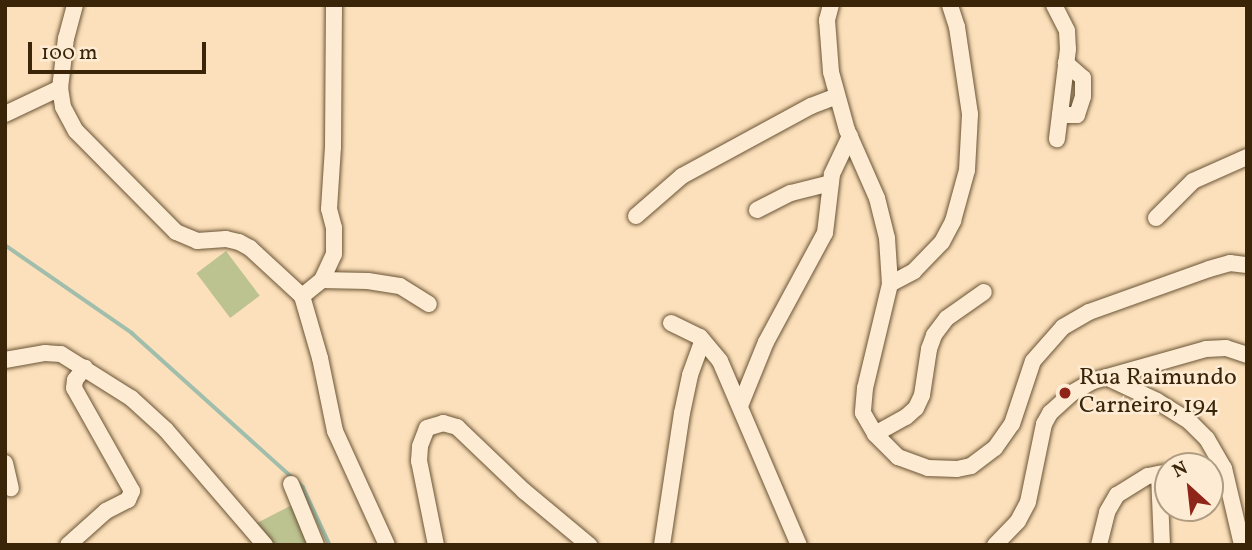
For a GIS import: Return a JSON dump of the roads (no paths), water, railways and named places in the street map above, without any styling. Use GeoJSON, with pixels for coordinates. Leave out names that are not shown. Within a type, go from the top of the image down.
{"type":"FeatureCollection","features":[{"type":"Feature","properties":{"kind":"street"},"geometry":{"type":"LineString","coordinates":[[75,5],[66,38],[60,88],[63,107],[76,131],[176,232],[197,241],[226,239],[239,242],[302,296],[320,358],[332,418],[387,545]]}},
{"type":"Feature","properties":{"kind":"street"},"geometry":{"type":"LineString","coordinates":[[302,296],[322,280],[334,254],[334,228],[328,209],[334,113],[334,5]]}},
{"type":"Feature","properties":{"kind":"street"},"geometry":{"type":"LineString","coordinates":[[831,5],[827,20],[831,72],[850,136],[877,198],[885,226],[890,284],[863,398],[863,413],[873,430],[898,457],[912,465],[943,469],[971,466],[995,448],[1012,424],[1033,361],[1063,327],[1090,312],[1209,269],[1230,263],[1247,265]]}},
{"type":"Feature","properties":{"kind":"street"},"geometry":{"type":"LineString","coordinates":[[890,284],[915,271],[942,242],[953,221],[967,170],[970,114],[957,27],[950,5]]}},
{"type":"Feature","properties":{"kind":"street"},"geometry":{"type":"LineString","coordinates":[[1054,5],[1067,31],[1057,139]]}},
{"type":"Feature","properties":{"kind":"street"},"geometry":{"type":"LineString","coordinates":[[5,114],[60,88]]}},
{"type":"Feature","properties":{"kind":"street"},"geometry":{"type":"LineString","coordinates":[[636,216],[682,176],[811,106],[837,96]]}},
{"type":"Feature","properties":{"kind":"street"},"geometry":{"type":"LineString","coordinates":[[740,405],[766,342],[820,245],[827,219],[835,162],[850,136]]}},
{"type":"Feature","properties":{"kind":"street"},"geometry":{"type":"LineString","coordinates":[[1156,218],[1184,187],[1246,160]]}},
{"type":"Feature","properties":{"kind":"street"},"geometry":{"type":"LineString","coordinates":[[757,210],[791,193],[831,183]]}},
{"type":"Feature","properties":{"kind":"street"},"geometry":{"type":"LineString","coordinates":[[322,280],[368,281],[401,286],[429,304]]}},
{"type":"Feature","properties":{"kind":"street"},"geometry":{"type":"LineString","coordinates":[[873,430],[906,417],[916,408],[922,395],[929,349],[934,335],[947,318],[984,292]]}},
{"type":"Feature","properties":{"kind":"street"},"geometry":{"type":"LineString","coordinates":[[671,323],[703,340],[720,361],[799,545]]}},
{"type":"Feature","properties":{"kind":"street"},"geometry":{"type":"LineString","coordinates":[[662,545],[682,413],[690,375],[703,340]]}},
{"type":"Feature","properties":{"kind":"street"},"geometry":{"type":"LineString","coordinates":[[995,545],[1018,521],[1028,502],[1034,484],[1039,438],[1051,413],[1072,393],[1106,377],[1206,349],[1226,348],[1247,355]]}},
{"type":"Feature","properties":{"kind":"street"},"geometry":{"type":"LineString","coordinates":[[5,360],[53,353],[85,367],[146,410],[246,520],[265,545]]}},
{"type":"Feature","properties":{"kind":"street"},"geometry":{"type":"LineString","coordinates":[[68,545],[106,511],[128,500],[132,491],[74,388],[75,380],[85,367]]}},
{"type":"Feature","properties":{"kind":"street"},"geometry":{"type":"LineString","coordinates":[[1106,377],[1157,401],[1189,421],[1207,439],[1211,452]]}},
{"type":"Feature","properties":{"kind":"street"},"geometry":{"type":"LineString","coordinates":[[436,545],[419,461],[420,446],[427,428],[443,423],[457,427],[524,491],[589,545]]}},
{"type":"Feature","properties":{"kind":"street"},"geometry":{"type":"LineString","coordinates":[[5,463],[11,488]]}},
{"type":"Feature","properties":{"kind":"street"},"geometry":{"type":"LineString","coordinates":[[1099,545],[1107,512],[1117,495],[1135,482],[1154,476]]}},
{"type":"Feature","properties":{"kind":"street"},"geometry":{"type":"LineString","coordinates":[[291,484],[316,545]]}},
{"type":"Feature","properties":{"kind":"street"},"geometry":{"type":"LineString","coordinates":[[1224,490],[1242,545]]}},
{"type":"Feature","properties":{"kind":"street"},"geometry":{"type":"LineString","coordinates":[[1161,545],[1162,522]]}},
{"type":"Feature","properties":{"kind":"waterway"},"geometry":{"type":"LineString","coordinates":[[5,245],[132,333],[303,487],[330,545]]}},
{"type":"Feature","properties":{"kind":"place","name":"Rua Raimundo Carneiro, 194"},"geometry":{"type":"Point","coordinates":[1065,393]}}]}
